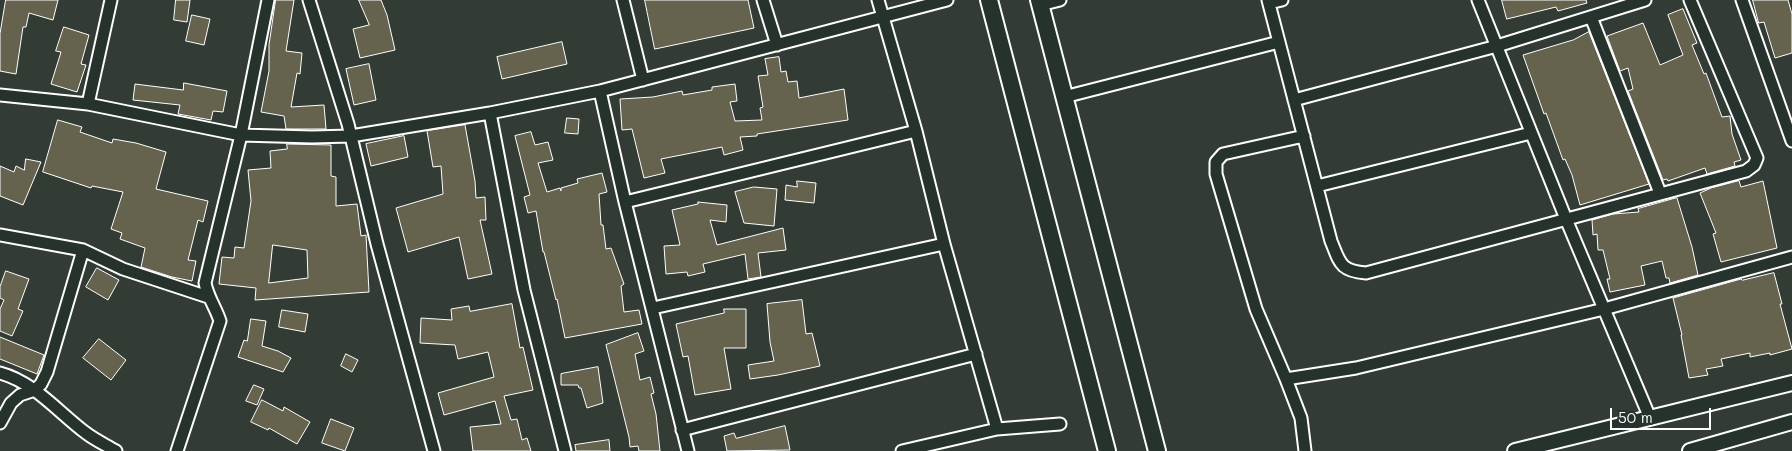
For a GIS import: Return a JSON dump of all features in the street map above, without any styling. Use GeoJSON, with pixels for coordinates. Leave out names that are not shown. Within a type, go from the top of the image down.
{"type":"FeatureCollection","features":[{"type":"Feature","properties":{"kind":"main road"},"geometry":{"type":"LineString","coordinates":[[989,0],[1107,451]]}},
{"type":"Feature","properties":{"kind":"main road"},"geometry":{"type":"LineString","coordinates":[[1040,2],[1157,451]]}},
{"type":"Feature","properties":{"kind":"street"},"geometry":{"type":"LineString","coordinates":[[88,104],[111,0]]}},
{"type":"Feature","properties":{"kind":"street"},"geometry":{"type":"LineString","coordinates":[[177,451],[220,321],[215,305],[208,297],[205,283],[241,135],[268,0]]}},
{"type":"Feature","properties":{"kind":"street"},"geometry":{"type":"LineString","coordinates":[[309,0],[351,136],[377,244],[434,451]]}},
{"type":"Feature","properties":{"kind":"street"},"geometry":{"type":"LineString","coordinates":[[623,0],[643,80]]}},
{"type":"Feature","properties":{"kind":"street"},"geometry":{"type":"LineString","coordinates":[[764,0],[777,45]]}},
{"type":"Feature","properties":{"kind":"street"},"geometry":{"type":"LineString","coordinates":[[878,0],[916,131],[944,244],[997,429]]}},
{"type":"Feature","properties":{"kind":"street"},"geometry":{"type":"LineString","coordinates":[[0,95],[88,104],[241,135],[351,136],[490,113],[600,91],[947,0]]}},
{"type":"Feature","properties":{"kind":"street"},"geometry":{"type":"LineString","coordinates":[[1040,2],[1060,0]]}},
{"type":"Feature","properties":{"kind":"street"},"geometry":{"type":"LineString","coordinates":[[1282,0],[1269,2],[1331,241],[1340,264],[1352,272],[1366,273],[1746,171],[1754,165],[1757,158],[1690,0]]}},
{"type":"Feature","properties":{"kind":"street"},"geometry":{"type":"LineString","coordinates":[[1478,0],[1531,133],[1650,418]]}},
{"type":"Feature","properties":{"kind":"street"},"geometry":{"type":"LineString","coordinates":[[1294,100],[1497,46],[1645,0]]}},
{"type":"Feature","properties":{"kind":"street"},"geometry":{"type":"LineString","coordinates":[[1742,0],[1792,141]]}},
{"type":"Feature","properties":{"kind":"street"},"geometry":{"type":"LineString","coordinates":[[1591,17],[1660,193]]}},
{"type":"Feature","properties":{"kind":"street"},"geometry":{"type":"LineString","coordinates":[[1064,96],[1279,42]]}},
{"type":"Feature","properties":{"kind":"street"},"geometry":{"type":"LineString","coordinates":[[600,91],[625,202],[688,451]]}},
{"type":"Feature","properties":{"kind":"street"},"geometry":{"type":"LineString","coordinates":[[490,113],[524,290],[565,451]]}},
{"type":"Feature","properties":{"kind":"street"},"geometry":{"type":"LineString","coordinates":[[625,202],[916,131]]}},
{"type":"Feature","properties":{"kind":"street"},"geometry":{"type":"LineString","coordinates":[[1317,186],[1531,133]]}},
{"type":"Feature","properties":{"kind":"street"},"geometry":{"type":"LineString","coordinates":[[1304,136],[1223,154],[1216,162],[1216,174],[1256,308],[1300,418],[1305,451]]}},
{"type":"Feature","properties":{"kind":"street"},"geometry":{"type":"LineString","coordinates":[[0,235],[83,250],[123,269],[208,297]]}},
{"type":"Feature","properties":{"kind":"street"},"geometry":{"type":"LineString","coordinates":[[653,308],[944,244]]}},
{"type":"Feature","properties":{"kind":"street"},"geometry":{"type":"LineString","coordinates":[[0,423],[11,403],[20,395],[35,390],[41,384],[47,372],[83,250]]}},
{"type":"Feature","properties":{"kind":"street"},"geometry":{"type":"LineString","coordinates":[[1286,379],[1356,368],[1604,309],[1792,257]]}},
{"type":"Feature","properties":{"kind":"street"},"geometry":{"type":"LineString","coordinates":[[682,430],[976,354]]}},
{"type":"Feature","properties":{"kind":"street"},"geometry":{"type":"LineString","coordinates":[[0,373],[8,375],[35,390],[87,434],[116,451]]}},
{"type":"Feature","properties":{"kind":"street"},"geometry":{"type":"LineString","coordinates":[[1515,451],[1792,383]]}},
{"type":"Feature","properties":{"kind":"street"},"geometry":{"type":"LineString","coordinates":[[1690,451],[1792,422]]}},
{"type":"Feature","properties":{"kind":"street"},"geometry":{"type":"LineString","coordinates":[[902,451],[997,429],[1060,424]]}},
{"type":"Feature","properties":{"kind":"building"},"geometry":{"type":"Polygon","coordinates":[[[6,0],[58,0],[53,20],[29,13],[26,27],[23,27],[16,74],[0,71],[0,34],[6,0]]]}},
{"type":"Feature","properties":{"kind":"building"},"geometry":{"type":"Polygon","coordinates":[[[176,0],[190,0],[187,22],[174,20],[176,0]]]}},
{"type":"Feature","properties":{"kind":"building"},"geometry":{"type":"Polygon","coordinates":[[[276,0],[294,0],[286,51],[302,53],[300,74],[297,73],[291,107],[324,105],[326,129],[286,129],[284,116],[261,112],[269,71],[269,45],[276,0]]]}},
{"type":"Feature","properties":{"kind":"building"},"geometry":{"type":"Polygon","coordinates":[[[359,0],[381,0],[387,15],[395,50],[360,58],[353,29],[369,25],[359,0]]]}},
{"type":"Feature","properties":{"kind":"building"},"geometry":{"type":"Polygon","coordinates":[[[645,0],[748,0],[754,28],[655,49],[645,0]]]}},
{"type":"Feature","properties":{"kind":"building"},"geometry":{"type":"Polygon","coordinates":[[[1502,0],[1586,0],[1587,3],[1558,11],[1556,7],[1507,19],[1502,0]]]}},
{"type":"Feature","properties":{"kind":"building"},"geometry":{"type":"Polygon","coordinates":[[[1753,0],[1788,0],[1792,14],[1792,53],[1775,58],[1764,22],[1759,23],[1753,0]]]}},
{"type":"Feature","properties":{"kind":"building"},"geometry":{"type":"Polygon","coordinates":[[[1683,9],[1697,43],[1692,45],[1704,74],[1706,73],[1722,117],[1730,116],[1732,134],[1741,160],[1734,162],[1735,166],[1707,174],[1705,168],[1668,181],[1667,179],[1663,180],[1628,91],[1633,89],[1628,68],[1620,71],[1607,36],[1643,23],[1660,65],[1683,55],[1668,15],[1683,9]]]}},
{"type":"Feature","properties":{"kind":"building"},"geometry":{"type":"Polygon","coordinates":[[[192,15],[210,19],[204,45],[186,41],[192,15]]]}},
{"type":"Feature","properties":{"kind":"building"},"geometry":{"type":"Polygon","coordinates":[[[64,27],[89,35],[81,64],[86,65],[77,92],[51,84],[61,52],[56,51],[64,27]]]}},
{"type":"Feature","properties":{"kind":"building"},"geometry":{"type":"Polygon","coordinates":[[[1589,32],[1649,184],[1580,205],[1572,175],[1565,159],[1563,160],[1546,113],[1544,114],[1523,55],[1573,40],[1589,32]]]}},
{"type":"Feature","properties":{"kind":"building"},"geometry":{"type":"Polygon","coordinates":[[[562,42],[567,64],[502,79],[497,57],[562,42]]]}},
{"type":"Feature","properties":{"kind":"building"},"geometry":{"type":"Polygon","coordinates":[[[779,57],[781,72],[786,71],[788,82],[797,81],[799,98],[844,89],[848,120],[757,134],[757,136],[740,137],[743,150],[724,155],[722,147],[661,159],[665,173],[644,178],[632,129],[622,130],[620,99],[653,97],[682,91],[683,95],[712,90],[712,87],[735,84],[737,101],[730,102],[735,121],[762,120],[760,108],[763,107],[758,76],[768,75],[765,59],[779,57]]]}},
{"type":"Feature","properties":{"kind":"building"},"geometry":{"type":"Polygon","coordinates":[[[369,64],[376,100],[354,105],[346,69],[369,64]]]}},
{"type":"Feature","properties":{"kind":"building"},"geometry":{"type":"Polygon","coordinates":[[[184,83],[227,91],[223,112],[213,111],[211,120],[178,114],[180,105],[133,100],[135,84],[183,90],[184,83]]]}},
{"type":"Feature","properties":{"kind":"building"},"geometry":{"type":"Polygon","coordinates":[[[567,118],[579,119],[578,134],[565,133],[567,118]]]}},
{"type":"Feature","properties":{"kind":"building"},"geometry":{"type":"Polygon","coordinates":[[[58,120],[82,127],[80,132],[112,143],[113,139],[136,143],[166,152],[156,189],[208,201],[203,222],[198,220],[188,260],[196,261],[192,281],[141,267],[145,248],[120,239],[122,233],[111,229],[123,192],[92,186],[91,188],[43,172],[58,120]]]}},
{"type":"Feature","properties":{"kind":"building"},"geometry":{"type":"Polygon","coordinates":[[[465,125],[475,181],[476,198],[485,197],[486,220],[480,220],[492,274],[468,279],[459,237],[408,252],[396,208],[443,194],[441,166],[433,167],[427,131],[465,125]]]}},
{"type":"Feature","properties":{"kind":"building"},"geometry":{"type":"Polygon","coordinates":[[[531,132],[535,145],[548,142],[553,160],[538,163],[547,192],[560,188],[561,191],[561,188],[578,183],[577,179],[602,173],[607,192],[599,194],[601,225],[603,225],[606,249],[611,248],[624,284],[621,286],[624,312],[639,310],[642,324],[565,338],[557,299],[543,252],[536,211],[528,213],[524,197],[530,195],[515,136],[531,132]]]}},
{"type":"Feature","properties":{"kind":"building"},"geometry":{"type":"Polygon","coordinates":[[[404,136],[408,157],[371,166],[366,144],[404,136]]]}},
{"type":"Feature","properties":{"kind":"building"},"geometry":{"type":"Polygon","coordinates":[[[287,144],[331,145],[331,176],[336,177],[336,206],[357,204],[361,236],[366,235],[369,292],[255,300],[256,288],[219,284],[222,257],[234,258],[235,247],[244,248],[251,201],[248,170],[271,168],[270,151],[287,149],[287,144]],[[273,245],[269,283],[308,278],[307,250],[273,245]]]}},
{"type":"Feature","properties":{"kind":"building"},"geometry":{"type":"Polygon","coordinates":[[[26,159],[41,162],[23,205],[0,196],[0,166],[14,172],[16,166],[24,170],[26,159]]]}},
{"type":"Feature","properties":{"kind":"building"},"geometry":{"type":"Polygon","coordinates":[[[797,181],[816,183],[814,203],[785,200],[786,185],[797,187],[797,181]]]}},
{"type":"Feature","properties":{"kind":"building"},"geometry":{"type":"Polygon","coordinates":[[[1739,181],[1741,187],[1763,181],[1777,248],[1721,262],[1713,234],[1716,233],[1700,193],[1711,188],[1739,181]]]}},
{"type":"Feature","properties":{"kind":"building"},"geometry":{"type":"Polygon","coordinates":[[[754,187],[777,189],[774,226],[744,223],[735,192],[754,187]]]}},
{"type":"Feature","properties":{"kind":"building"},"geometry":{"type":"Polygon","coordinates":[[[1677,198],[1692,247],[1698,275],[1670,283],[1669,278],[1666,278],[1662,261],[1641,266],[1645,285],[1610,292],[1607,279],[1610,279],[1603,250],[1598,250],[1597,234],[1593,235],[1592,220],[1613,214],[1639,212],[1638,209],[1677,198]]]}},
{"type":"Feature","properties":{"kind":"building"},"geometry":{"type":"Polygon","coordinates":[[[698,202],[727,205],[726,222],[710,220],[717,245],[783,228],[786,250],[758,253],[761,277],[748,279],[745,254],[703,264],[705,272],[688,276],[687,272],[666,274],[664,246],[680,245],[672,210],[698,204],[698,202]]]}},
{"type":"Feature","properties":{"kind":"building"},"geometry":{"type":"Polygon","coordinates":[[[97,268],[119,280],[108,300],[86,287],[97,268]]]}},
{"type":"Feature","properties":{"kind":"building"},"geometry":{"type":"Polygon","coordinates":[[[6,271],[29,279],[18,309],[23,311],[12,336],[0,331],[0,309],[4,300],[0,298],[0,287],[6,271]]]}},
{"type":"Feature","properties":{"kind":"building"},"geometry":{"type":"Polygon","coordinates":[[[1774,273],[1792,349],[1770,355],[1770,353],[1750,357],[1750,353],[1721,359],[1723,366],[1706,369],[1708,375],[1689,378],[1682,335],[1673,298],[1741,279],[1774,273]]]}},
{"type":"Feature","properties":{"kind":"building"},"geometry":{"type":"Polygon","coordinates":[[[802,300],[806,334],[812,333],[820,366],[750,379],[748,365],[774,361],[770,342],[767,304],[802,300]]]}},
{"type":"Feature","properties":{"kind":"building"},"geometry":{"type":"Polygon","coordinates":[[[512,304],[520,348],[523,347],[533,390],[504,396],[511,420],[517,419],[522,440],[527,438],[531,451],[473,451],[470,427],[501,424],[495,401],[444,415],[438,393],[494,377],[488,352],[458,359],[455,345],[420,343],[421,318],[452,320],[451,309],[469,306],[470,311],[512,304]]]}},
{"type":"Feature","properties":{"kind":"building"},"geometry":{"type":"Polygon","coordinates":[[[724,309],[746,309],[746,348],[724,348],[731,389],[695,395],[688,356],[683,357],[676,324],[724,313],[724,309]]]}},
{"type":"Feature","properties":{"kind":"building"},"geometry":{"type":"Polygon","coordinates":[[[282,310],[308,314],[305,332],[279,327],[282,310]]]}},
{"type":"Feature","properties":{"kind":"building"},"geometry":{"type":"Polygon","coordinates":[[[251,319],[266,321],[262,346],[291,358],[283,372],[238,357],[244,340],[247,341],[251,319]]]}},
{"type":"Feature","properties":{"kind":"building"},"geometry":{"type":"Polygon","coordinates":[[[638,333],[644,351],[635,354],[640,380],[650,377],[654,393],[651,394],[656,414],[660,451],[639,451],[638,446],[630,447],[606,345],[638,333]]]}},
{"type":"Feature","properties":{"kind":"building"},"geometry":{"type":"Polygon","coordinates":[[[0,337],[44,355],[37,374],[0,359],[0,337]]]}},
{"type":"Feature","properties":{"kind":"building"},"geometry":{"type":"Polygon","coordinates":[[[99,339],[126,360],[111,380],[83,358],[99,339]]]}},
{"type":"Feature","properties":{"kind":"building"},"geometry":{"type":"Polygon","coordinates":[[[346,354],[358,360],[352,372],[341,366],[346,354]]]}},
{"type":"Feature","properties":{"kind":"building"},"geometry":{"type":"Polygon","coordinates":[[[598,367],[603,403],[587,408],[581,388],[578,385],[561,385],[561,374],[598,367]]]}},
{"type":"Feature","properties":{"kind":"building"},"geometry":{"type":"Polygon","coordinates":[[[254,385],[264,389],[257,405],[246,401],[254,385]]]}},
{"type":"Feature","properties":{"kind":"building"},"geometry":{"type":"Polygon","coordinates":[[[262,400],[283,411],[284,407],[310,422],[297,444],[269,428],[268,430],[251,422],[262,400]]]}},
{"type":"Feature","properties":{"kind":"building"},"geometry":{"type":"Polygon","coordinates":[[[331,419],[354,428],[345,451],[322,443],[331,419]]]}},
{"type":"Feature","properties":{"kind":"building"},"geometry":{"type":"Polygon","coordinates":[[[785,426],[790,450],[727,451],[724,436],[734,433],[736,438],[785,426]]]}},
{"type":"Feature","properties":{"kind":"building"},"geometry":{"type":"Polygon","coordinates":[[[609,440],[610,451],[576,451],[575,445],[609,440]]]}}]}
